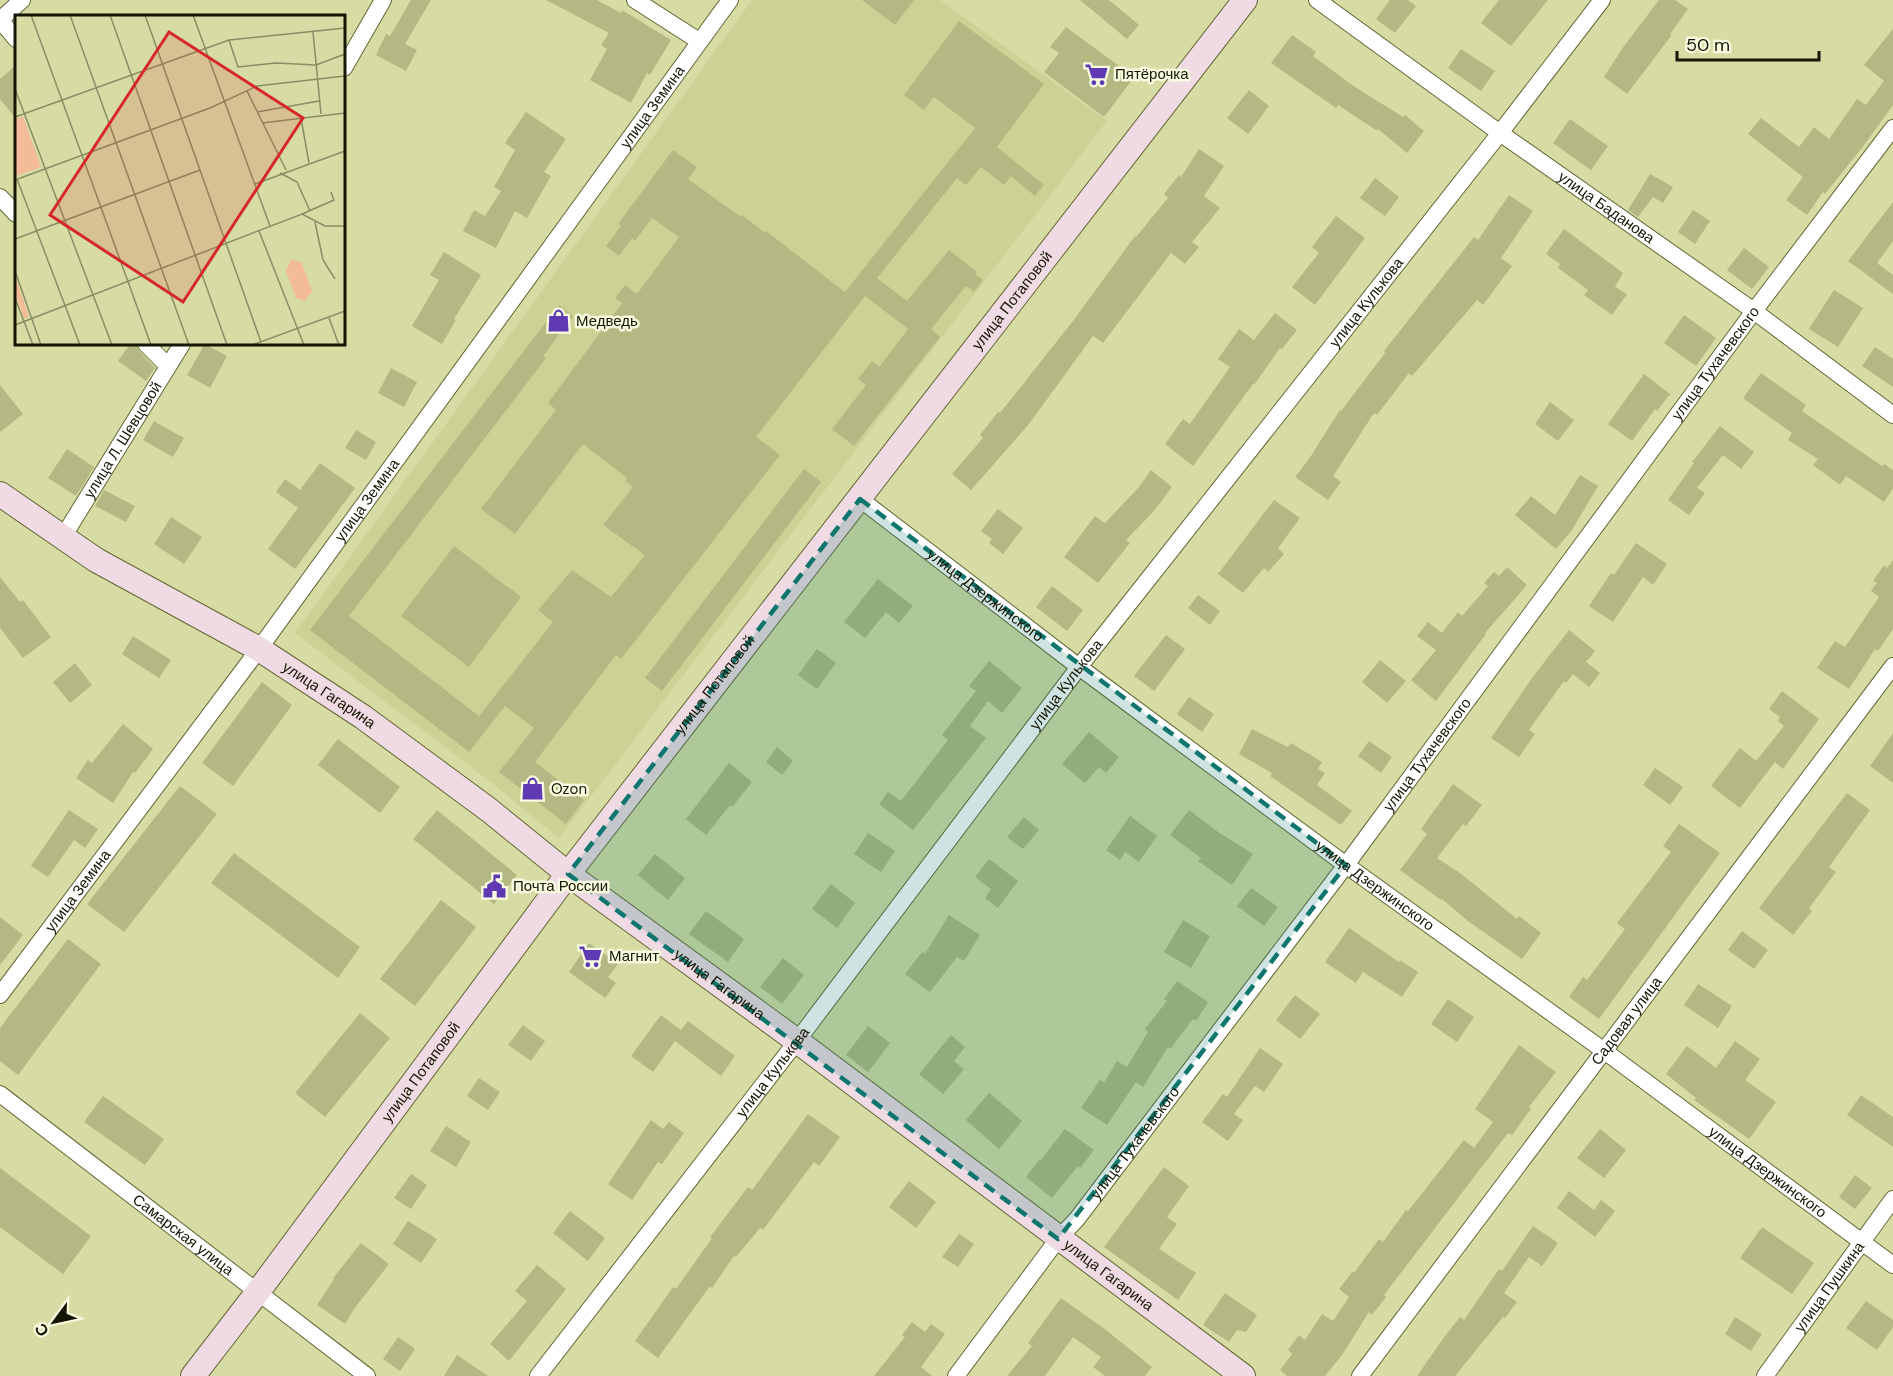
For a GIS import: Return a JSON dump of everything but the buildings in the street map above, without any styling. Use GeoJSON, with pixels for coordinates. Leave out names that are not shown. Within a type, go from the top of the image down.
{"type":"FeatureCollection","features":[{"type":"Feature","properties":{"kind":"main road","name":"улица Потаповой"},"geometry":{"type":"LineString","coordinates":[[192,1376],[257,1293],[568,874],[1245,0]]}},
{"type":"Feature","properties":{"kind":"main road","name":"улица Гагарина"},"geometry":{"type":"LineString","coordinates":[[0,494],[96,560],[259,649],[363,717],[489,810],[568,874],[797,1041],[1243,1376]]}},
{"type":"Feature","properties":{"kind":"street"},"geometry":{"type":"LineString","coordinates":[[15,38],[0,20],[22,0]]}},
{"type":"Feature","properties":{"kind":"street"},"geometry":{"type":"LineString","coordinates":[[345,66],[383,0]]}},
{"type":"Feature","properties":{"kind":"street"},"geometry":{"type":"LineString","coordinates":[[635,0],[699,41]]}},
{"type":"Feature","properties":{"kind":"street","name":"улица Земина"},"geometry":{"type":"LineString","coordinates":[[0,995],[259,649],[730,0]]}},
{"type":"Feature","properties":{"kind":"street","name":"улица Баданова"},"geometry":{"type":"LineString","coordinates":[[1317,0],[1500,133],[1754,311],[1893,415]]}},
{"type":"Feature","properties":{"kind":"street","name":"улица Кулькова"},"geometry":{"type":"LineString","coordinates":[[538,1376],[797,1041],[1079,668],[1602,0]]}},
{"type":"Feature","properties":{"kind":"street","name":"улица Тухачевского"},"geometry":{"type":"LineString","coordinates":[[956,1376],[1058,1239],[1077,1218],[1346,865],[1754,311],[1893,128]]}},
{"type":"Feature","properties":{"kind":"street"},"geometry":{"type":"LineString","coordinates":[[0,197],[15,213]]}},
{"type":"Feature","properties":{"kind":"street"},"geometry":{"type":"LineString","coordinates":[[147,345],[168,366]]}},
{"type":"Feature","properties":{"kind":"street","name":"улица Л. Шевцовой"},"geometry":{"type":"LineString","coordinates":[[63,537],[181,345]]}},
{"type":"Feature","properties":{"kind":"street","name":"улица Дзержинского"},"geometry":{"type":"LineString","coordinates":[[860,499],[1079,668],[1346,865],[1603,1050],[1893,1266]]}},
{"type":"Feature","properties":{"kind":"street","name":"Садовая улица"},"geometry":{"type":"LineString","coordinates":[[1360,1376],[1893,666]]}},
{"type":"Feature","properties":{"kind":"street","name":"Самарская улица"},"geometry":{"type":"LineString","coordinates":[[0,1094],[367,1376]]}},
{"type":"Feature","properties":{"kind":"street","name":"улица Пушкина"},"geometry":{"type":"LineString","coordinates":[[1765,1376],[1893,1199]]}},
{"type":"Feature","properties":{"kind":"highlighted area"},"geometry":{"type":"Polygon","coordinates":[[[860,499],[1346,865],[1058,1239],[568,874],[860,499]]]}},
{"type":"Feature","properties":{"kind":"shaded area"},"geometry":{"type":"Polygon","coordinates":[[[752,0],[940,0],[1107,121],[559,838],[492,783],[295,633],[752,0]]]}},
{"type":"Feature","properties":{"kind":"place","name":"Пятёрочка"},"geometry":{"type":"Point","coordinates":[1097,74]}},
{"type":"Feature","properties":{"kind":"place","name":"Медведь"},"geometry":{"type":"Point","coordinates":[558,321]}},
{"type":"Feature","properties":{"kind":"place","name":"Ozon"},"geometry":{"type":"Point","coordinates":[533,789]}},
{"type":"Feature","properties":{"kind":"place","name":"Почта России"},"geometry":{"type":"Point","coordinates":[495,886]}},
{"type":"Feature","properties":{"kind":"place","name":"Магнит"},"geometry":{"type":"Point","coordinates":[591,956]}}]}
